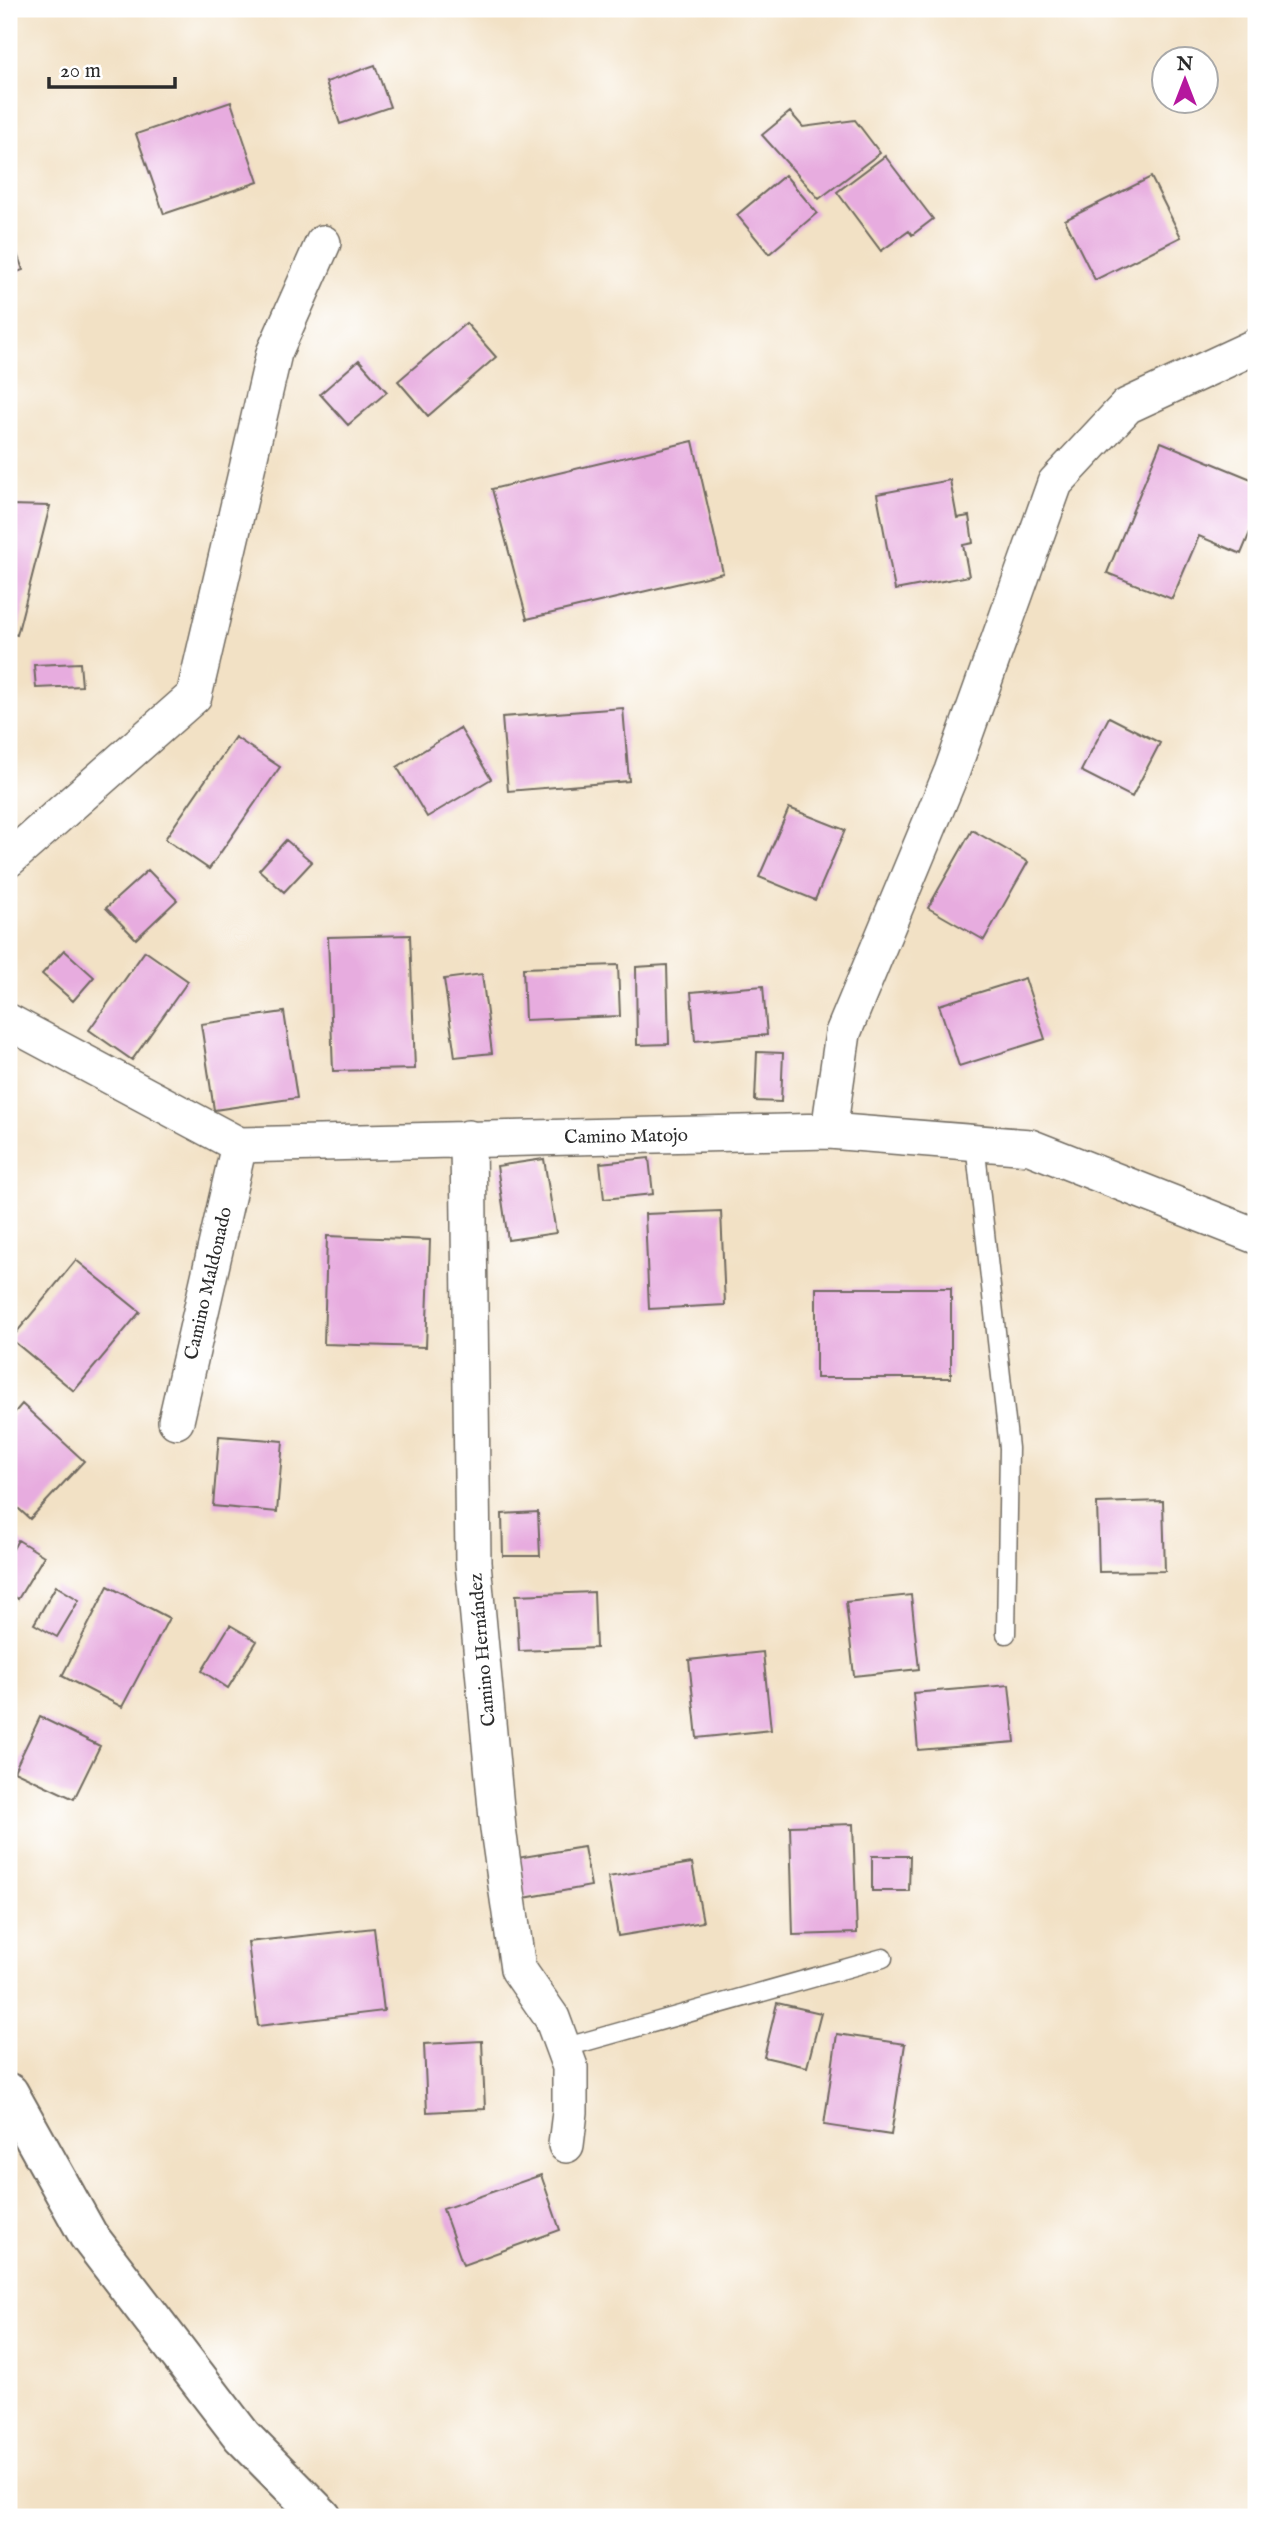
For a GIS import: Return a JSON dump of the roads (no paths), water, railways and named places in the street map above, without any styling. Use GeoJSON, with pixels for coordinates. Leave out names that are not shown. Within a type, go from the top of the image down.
{"type":"FeatureCollection","features":[{"type":"Feature","properties":{"kind":"street"},"geometry":{"type":"LineString","coordinates":[[9,859],[194,696],[274,354],[323,243]]}},
{"type":"Feature","properties":{"kind":"street"},"geometry":{"type":"LineString","coordinates":[[829,1131],[843,1033],[952,771],[1055,483],[1127,406],[1256,346]]}},
{"type":"Feature","properties":{"kind":"street","name":"Camino Matojo"},"geometry":{"type":"LineString","coordinates":[[9,1022],[239,1145],[829,1131],[1030,1147],[1256,1236]]}},
{"type":"Feature","properties":{"kind":"street","name":"Camino Hernández"},"geometry":{"type":"LineString","coordinates":[[468,1138],[473,1563],[498,1829],[518,1969],[552,2018],[569,2067],[566,2145]]}},
{"type":"Feature","properties":{"kind":"street","name":"Camino Maldonado"},"geometry":{"type":"LineString","coordinates":[[176,1421],[239,1145]]}},
{"type":"Feature","properties":{"kind":"street"},"geometry":{"type":"LineString","coordinates":[[9,2094],[88,2235],[242,2436],[322,2517]]}},
{"type":"Feature","properties":{"kind":"lane"},"geometry":{"type":"LineString","coordinates":[[975,1143],[1009,1447],[1006,1634]]}},
{"type":"Feature","properties":{"kind":"lane"},"geometry":{"type":"LineString","coordinates":[[563,2048],[883,1958]]}}]}
